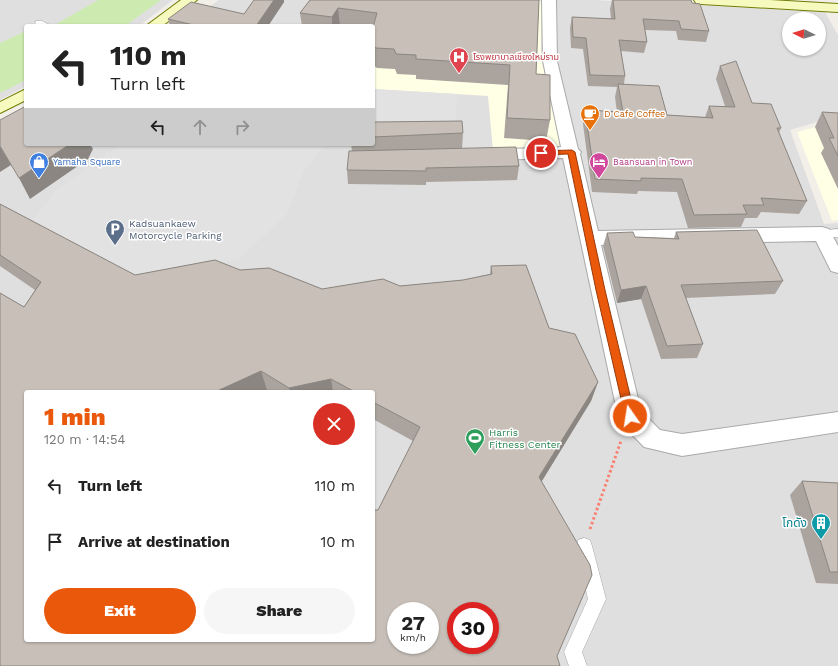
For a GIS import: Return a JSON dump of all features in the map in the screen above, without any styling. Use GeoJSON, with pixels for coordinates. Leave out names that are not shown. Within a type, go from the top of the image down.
{"type":"FeatureCollection","features":[{"type":"Feature","properties":{"kind":"main road"},"geometry":{"type":"LineString","coordinates":[[156,24],[190,0]]}},
{"type":"Feature","properties":{"kind":"main road"},"geometry":{"type":"LineString","coordinates":[[701,0],[838,8]]}},
{"type":"Feature","properties":{"kind":"main road"},"geometry":{"type":"LineString","coordinates":[[0,108],[24,95]]}},
{"type":"Feature","properties":{"kind":"main road"},"geometry":{"type":"LineString","coordinates":[[0,120],[24,107]]}},
{"type":"Feature","properties":{"kind":"street"},"geometry":{"type":"LineString","coordinates":[[549,0],[550,61],[572,152],[589,238],[630,416],[653,439],[682,445],[838,422]]}},
{"type":"Feature","properties":{"kind":"street"},"geometry":{"type":"LineString","coordinates":[[468,156],[572,152]]}},
{"type":"Feature","properties":{"kind":"street"},"geometry":{"type":"LineString","coordinates":[[589,238],[830,234],[838,266]]}},
{"type":"Feature","properties":{"kind":"lane"},"geometry":{"type":"LineString","coordinates":[[39,22],[44,24]]}},
{"type":"Feature","properties":{"kind":"lane"},"geometry":{"type":"LineString","coordinates":[[578,666],[573,652],[597,599],[584,546]]}},
{"type":"Feature","properties":{"kind":"path"},"geometry":{"type":"LineString","coordinates":[[584,546],[630,416]]}},
{"type":"Feature","properties":{"kind":"shaded area"},"geometry":{"type":"Polygon","coordinates":[[[0,0],[173,0],[142,24],[24,24],[24,87],[0,100],[0,0]]]}},
{"type":"Feature","properties":{"kind":"shaded area"},"geometry":{"type":"Polygon","coordinates":[[[219,0],[595,0],[825,12],[782,12],[782,56],[826,56],[826,14],[838,35],[838,116],[790,130],[824,224],[838,223],[838,666],[0,666],[0,130],[24,143],[24,146],[375,146],[375,24],[185,24],[219,0]]]}},
{"type":"Feature","properties":{"kind":"shaded area","name":"โรงพยาบาลเชียงใหม่ราม"},"geometry":{"type":"Polygon","coordinates":[[[517,0],[542,1],[541,58],[563,148],[493,151],[488,96],[375,89],[375,24],[517,0]]]}},
{"type":"Feature","properties":{"kind":"shaded area"},"geometry":{"type":"Polygon","coordinates":[[[375,89],[457,94],[455,131],[375,131],[375,89]]]}},
{"type":"Feature","properties":{"kind":"shaded area"},"geometry":{"type":"Polygon","coordinates":[[[838,121],[838,220],[832,221],[797,132],[838,121]]]}},
{"type":"Feature","properties":{"kind":"shaded area"},"geometry":{"type":"Polygon","coordinates":[[[118,146],[324,146],[304,171],[287,214],[239,259],[205,268],[121,276],[30,224],[55,191],[118,146]]]}},
{"type":"Feature","properties":{"kind":"green space"},"geometry":{"type":"Polygon","coordinates":[[[98,0],[161,0],[128,24],[56,24],[98,0]]]}},
{"type":"Feature","properties":{"kind":"green space"},"geometry":{"type":"Polygon","coordinates":[[[24,32],[24,81],[0,93],[0,43],[24,32]]]}},
{"type":"Feature","properties":{"kind":"building"},"geometry":{"type":"Polygon","coordinates":[[[254,0],[274,0],[257,24],[189,24],[168,19],[191,2],[244,14],[254,0]]]}},
{"type":"Feature","properties":{"kind":"building","name":"โรงพยาบาลเชียงใหม่ราม"},"geometry":{"type":"Polygon","coordinates":[[[310,0],[539,0],[536,74],[550,75],[550,120],[507,118],[510,65],[416,59],[416,55],[396,54],[394,49],[376,48],[374,24],[377,13],[338,8],[332,17],[300,13],[310,0]]]}},
{"type":"Feature","properties":{"kind":"building"},"geometry":{"type":"Polygon","coordinates":[[[613,0],[691,0],[692,3],[700,4],[709,31],[681,29],[679,21],[643,19],[647,42],[619,40],[625,76],[590,75],[586,38],[573,37],[572,17],[615,19],[613,0]]]}},
{"type":"Feature","properties":{"kind":"building"},"geometry":{"type":"Polygon","coordinates":[[[736,61],[752,103],[771,104],[781,128],[777,128],[807,201],[761,198],[764,205],[743,205],[747,214],[694,215],[682,179],[641,178],[641,181],[595,179],[585,110],[623,112],[618,84],[659,86],[667,115],[713,118],[709,106],[735,107],[720,66],[736,61]]]}},
{"type":"Feature","properties":{"kind":"building"},"geometry":{"type":"Polygon","coordinates":[[[24,107],[24,146],[67,146],[19,178],[0,146],[0,120],[24,107]]]}},
{"type":"Feature","properties":{"kind":"building"},"geometry":{"type":"Polygon","coordinates":[[[822,112],[838,113],[838,156],[829,138],[834,138],[822,112]]]}},
{"type":"Feature","properties":{"kind":"building"},"geometry":{"type":"Polygon","coordinates":[[[462,121],[463,133],[375,137],[375,122],[462,121]]]}},
{"type":"Feature","properties":{"kind":"building"},"geometry":{"type":"Polygon","coordinates":[[[516,147],[519,166],[426,168],[426,171],[347,170],[349,151],[516,147]]]}},
{"type":"Feature","properties":{"kind":"building"},"geometry":{"type":"Polygon","coordinates":[[[0,204],[135,275],[215,260],[240,270],[269,268],[322,289],[383,279],[400,286],[463,280],[492,274],[491,266],[526,265],[549,328],[575,334],[598,382],[539,477],[590,565],[592,575],[557,656],[560,666],[0,666],[0,293],[24,307],[41,282],[0,255],[0,204]]]}},
{"type":"Feature","properties":{"kind":"building"},"geometry":{"type":"Polygon","coordinates":[[[757,230],[783,281],[681,285],[703,344],[667,346],[646,286],[621,290],[607,233],[633,232],[635,237],[679,239],[676,232],[757,230]]]}},
{"type":"Feature","properties":{"kind":"building"},"geometry":{"type":"Polygon","coordinates":[[[802,481],[838,483],[838,572],[830,572],[802,481]]]}},
{"type":"Feature","properties":{"kind":"place","name":"โรงพยาบาลเชียงใหม่ราม"},"geometry":{"type":"Point","coordinates":[459,74]}},
{"type":"Feature","properties":{"kind":"place","name":"D Cafe Coffee"},"geometry":{"type":"Point","coordinates":[590,131]}},
{"type":"Feature","properties":{"kind":"place","name":"Yamaha Square"},"geometry":{"type":"Point","coordinates":[39,179]}},
{"type":"Feature","properties":{"kind":"place","name":"Baansuan in Town"},"geometry":{"type":"Point","coordinates":[599,179]}},
{"type":"Feature","properties":{"kind":"place","name":"Kadsuankaew Motorcycle Parking"},"geometry":{"type":"Point","coordinates":[115,246]}},
{"type":"Feature","properties":{"kind":"place","name":"Harris Fitness Center"},"geometry":{"type":"Point","coordinates":[475,455]}},
{"type":"Feature","properties":{"kind":"place","name":"โกดัง"},"geometry":{"type":"Point","coordinates":[821,540]}},
{"type":"Feature","properties":{"kind":"route"},"geometry":{"type":"LineString","coordinates":[[541,153],[572,152],[589,238],[630,416]]}}]}
